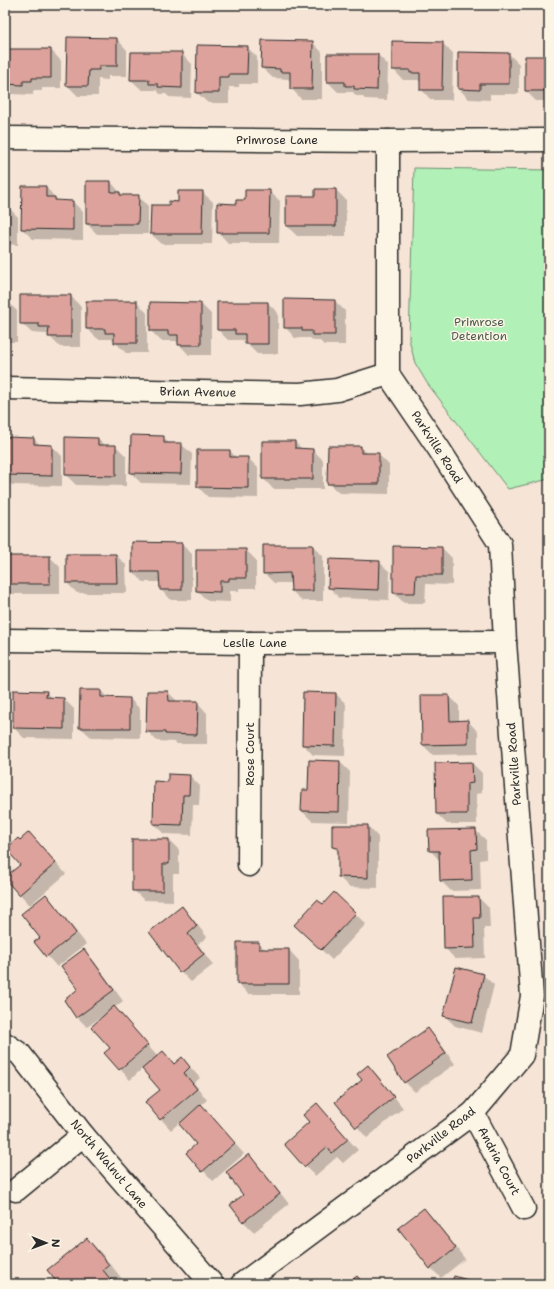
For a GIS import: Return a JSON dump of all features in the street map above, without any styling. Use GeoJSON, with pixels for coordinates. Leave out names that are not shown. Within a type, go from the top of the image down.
{"type":"FeatureCollection","features":[{"type":"Feature","properties":{"kind":"street","name":"Primrose Lane"},"geometry":{"type":"LineString","coordinates":[[5,138],[388,141],[549,140]]}},
{"type":"Feature","properties":{"kind":"street"},"geometry":{"type":"LineString","coordinates":[[388,141],[388,374]]}},
{"type":"Feature","properties":{"kind":"street","name":"Brian Avenue"},"geometry":{"type":"LineString","coordinates":[[5,388],[300,394],[337,390],[388,374]]}},
{"type":"Feature","properties":{"kind":"street","name":"Parkville Road"},"geometry":{"type":"LineString","coordinates":[[242,1284],[473,1113],[522,1055],[532,996],[505,642],[500,544],[439,448],[388,374]]}},
{"type":"Feature","properties":{"kind":"street","name":"Leslie Lane"},"geometry":{"type":"LineString","coordinates":[[5,640],[250,643],[505,642]]}},
{"type":"Feature","properties":{"kind":"street","name":"Rose Court"},"geometry":{"type":"LineString","coordinates":[[249,865],[250,643]]}},
{"type":"Feature","properties":{"kind":"street","name":"North Walnut Lane"},"geometry":{"type":"LineString","coordinates":[[5,1044],[20,1054],[83,1135],[212,1284]]}},
{"type":"Feature","properties":{"kind":"street","name":"Andria Court"},"geometry":{"type":"LineString","coordinates":[[473,1113],[524,1209]]}},
{"type":"Feature","properties":{"kind":"street"},"geometry":{"type":"LineString","coordinates":[[16,1190],[83,1135]]}},
{"type":"Feature","properties":{"kind":"green space","name":"Primrose Detention"},"geometry":{"type":"Polygon","coordinates":[[[414,168],[549,170],[549,479],[508,489],[427,383],[415,363],[409,339],[414,168]]]}},
{"type":"Feature","properties":{"kind":"building"},"geometry":{"type":"Polygon","coordinates":[[[67,37],[117,38],[117,66],[99,66],[99,70],[89,70],[88,86],[66,86],[67,37]]]}},
{"type":"Feature","properties":{"kind":"building"},"geometry":{"type":"Polygon","coordinates":[[[262,40],[313,41],[312,89],[290,89],[290,72],[280,72],[280,69],[261,68],[262,40]]]}},
{"type":"Feature","properties":{"kind":"building"},"geometry":{"type":"Polygon","coordinates":[[[392,41],[443,42],[442,90],[420,90],[420,73],[410,73],[410,70],[392,70],[392,41]]]}},
{"type":"Feature","properties":{"kind":"building"},"geometry":{"type":"Polygon","coordinates":[[[197,45],[248,46],[247,74],[229,74],[229,77],[219,77],[219,93],[196,93],[197,45]]]}},
{"type":"Feature","properties":{"kind":"building"},"geometry":{"type":"Polygon","coordinates":[[[5,49],[51,49],[51,78],[32,78],[32,81],[23,81],[23,85],[5,84],[5,49]]]}},
{"type":"Feature","properties":{"kind":"building"},"geometry":{"type":"Polygon","coordinates":[[[131,52],[182,52],[182,88],[158,87],[158,84],[149,84],[149,80],[130,80],[131,52]]]}},
{"type":"Feature","properties":{"kind":"building"},"geometry":{"type":"Polygon","coordinates":[[[458,52],[509,53],[509,84],[480,84],[480,90],[458,89],[458,52]]]}},
{"type":"Feature","properties":{"kind":"building"},"geometry":{"type":"Polygon","coordinates":[[[327,54],[378,54],[377,90],[354,89],[354,86],[345,86],[345,82],[327,82],[327,54]]]}},
{"type":"Feature","properties":{"kind":"building"},"geometry":{"type":"Polygon","coordinates":[[[525,56],[549,56],[548,91],[525,91],[525,56]]]}},
{"type":"Feature","properties":{"kind":"building"},"geometry":{"type":"Polygon","coordinates":[[[86,181],[111,181],[111,192],[120,192],[120,195],[139,195],[138,224],[86,224],[86,181]]]}},
{"type":"Feature","properties":{"kind":"building"},"geometry":{"type":"Polygon","coordinates":[[[22,186],[46,186],[46,197],[55,197],[55,200],[73,201],[73,230],[21,229],[22,186]]]}},
{"type":"Feature","properties":{"kind":"building"},"geometry":{"type":"Polygon","coordinates":[[[315,189],[336,189],[336,226],[286,226],[286,196],[315,196],[315,189]]]}},
{"type":"Feature","properties":{"kind":"building"},"geometry":{"type":"Polygon","coordinates":[[[245,190],[270,190],[269,233],[217,233],[217,203],[236,204],[236,200],[245,200],[245,190]]]}},
{"type":"Feature","properties":{"kind":"building"},"geometry":{"type":"Polygon","coordinates":[[[178,191],[203,191],[202,234],[150,234],[151,205],[169,205],[169,201],[178,202],[178,191]]]}},
{"type":"Feature","properties":{"kind":"building"},"geometry":{"type":"Polygon","coordinates":[[[5,206],[8,206],[8,235],[5,235],[5,206]]]}},
{"type":"Feature","properties":{"kind":"building"},"geometry":{"type":"Polygon","coordinates":[[[20,295],[71,295],[71,337],[48,337],[49,327],[39,327],[39,324],[20,324],[20,295]]]}},
{"type":"Feature","properties":{"kind":"building"},"geometry":{"type":"Polygon","coordinates":[[[284,299],[335,300],[335,335],[312,335],[312,331],[302,331],[302,328],[284,328],[284,299]]]}},
{"type":"Feature","properties":{"kind":"building"},"geometry":{"type":"Polygon","coordinates":[[[5,300],[8,300],[7,332],[5,332],[5,300]]]}},
{"type":"Feature","properties":{"kind":"building"},"geometry":{"type":"Polygon","coordinates":[[[86,301],[137,301],[137,343],[114,343],[114,333],[105,333],[105,329],[86,329],[86,301]]]}},
{"type":"Feature","properties":{"kind":"building"},"geometry":{"type":"Polygon","coordinates":[[[150,302],[201,303],[201,345],[178,345],[178,335],[168,335],[168,331],[150,331],[150,302]]]}},
{"type":"Feature","properties":{"kind":"building"},"geometry":{"type":"Polygon","coordinates":[[[217,302],[268,302],[268,344],[245,344],[245,334],[235,334],[235,330],[217,330],[217,302]]]}},
{"type":"Feature","properties":{"kind":"building"},"geometry":{"type":"Polygon","coordinates":[[[131,435],[164,436],[164,443],[182,443],[181,474],[130,473],[131,435]]]}},
{"type":"Feature","properties":{"kind":"building"},"geometry":{"type":"Polygon","coordinates":[[[5,437],[34,438],[34,444],[52,445],[52,476],[5,475],[5,437]]]}},
{"type":"Feature","properties":{"kind":"building"},"geometry":{"type":"Polygon","coordinates":[[[65,437],[98,438],[98,445],[116,445],[116,476],[65,475],[65,437]]]}},
{"type":"Feature","properties":{"kind":"building"},"geometry":{"type":"Polygon","coordinates":[[[262,441],[295,441],[295,448],[313,449],[313,479],[262,479],[262,441]]]}},
{"type":"Feature","properties":{"kind":"building"},"geometry":{"type":"Polygon","coordinates":[[[328,446],[361,446],[361,453],[379,453],[379,484],[327,484],[328,446]]]}},
{"type":"Feature","properties":{"kind":"building"},"geometry":{"type":"Polygon","coordinates":[[[197,450],[230,450],[230,457],[248,457],[248,488],[197,487],[197,450]]]}},
{"type":"Feature","properties":{"kind":"building"},"geometry":{"type":"Polygon","coordinates":[[[132,542],[182,543],[182,590],[160,590],[159,572],[132,572],[132,542]]]}},
{"type":"Feature","properties":{"kind":"building"},"geometry":{"type":"Polygon","coordinates":[[[263,545],[313,545],[313,591],[291,591],[290,573],[263,574],[263,545]]]}},
{"type":"Feature","properties":{"kind":"building"},"geometry":{"type":"Polygon","coordinates":[[[393,546],[442,547],[442,575],[416,575],[415,593],[393,593],[393,546]]]}},
{"type":"Feature","properties":{"kind":"building"},"geometry":{"type":"Polygon","coordinates":[[[196,549],[246,549],[246,578],[229,578],[229,581],[220,581],[220,592],[196,591],[196,549]]]}},
{"type":"Feature","properties":{"kind":"building"},"geometry":{"type":"Polygon","coordinates":[[[66,554],[116,554],[117,583],[66,583],[66,554]]]}},
{"type":"Feature","properties":{"kind":"building"},"geometry":{"type":"Polygon","coordinates":[[[5,556],[50,556],[50,584],[5,584],[5,556]]]}},
{"type":"Feature","properties":{"kind":"building"},"geometry":{"type":"Polygon","coordinates":[[[329,559],[380,561],[379,590],[328,588],[329,559]]]}},
{"type":"Feature","properties":{"kind":"building"},"geometry":{"type":"Polygon","coordinates":[[[13,690],[47,691],[46,697],[64,698],[64,729],[13,728],[13,690]]]}},
{"type":"Feature","properties":{"kind":"building"},"geometry":{"type":"Polygon","coordinates":[[[80,690],[101,690],[101,697],[130,698],[130,728],[79,728],[80,690]]]}},
{"type":"Feature","properties":{"kind":"building"},"geometry":{"type":"Polygon","coordinates":[[[147,691],[168,691],[169,701],[198,701],[197,735],[146,732],[147,691]]]}},
{"type":"Feature","properties":{"kind":"building"},"geometry":{"type":"Polygon","coordinates":[[[303,692],[336,693],[335,746],[302,745],[303,692]]]}},
{"type":"Feature","properties":{"kind":"building"},"geometry":{"type":"Polygon","coordinates":[[[421,695],[449,695],[450,721],[468,720],[468,744],[422,745],[421,695]]]}},
{"type":"Feature","properties":{"kind":"building"},"geometry":{"type":"Polygon","coordinates":[[[309,760],[340,761],[339,812],[301,811],[302,790],[308,790],[309,760]]]}},
{"type":"Feature","properties":{"kind":"building"},"geometry":{"type":"Polygon","coordinates":[[[472,762],[473,783],[467,784],[467,814],[436,814],[435,763],[472,762]]]}},
{"type":"Feature","properties":{"kind":"building"},"geometry":{"type":"Polygon","coordinates":[[[168,774],[190,775],[189,795],[183,795],[182,825],[153,824],[154,781],[168,782],[168,774]]]}},
{"type":"Feature","properties":{"kind":"building"},"geometry":{"type":"Polygon","coordinates":[[[332,825],[368,825],[368,878],[338,877],[338,848],[332,847],[332,825]]]}},
{"type":"Feature","properties":{"kind":"building"},"geometry":{"type":"Polygon","coordinates":[[[476,829],[477,849],[471,850],[472,880],[440,881],[439,851],[429,851],[428,830],[476,829]]]}},
{"type":"Feature","properties":{"kind":"building"},"geometry":{"type":"Polygon","coordinates":[[[29,832],[56,863],[19,895],[5,879],[5,877],[20,865],[6,849],[18,838],[20,840],[29,832]]]}},
{"type":"Feature","properties":{"kind":"building"},"geometry":{"type":"Polygon","coordinates":[[[132,839],[169,839],[169,864],[163,864],[163,891],[132,891],[132,839]]]}},
{"type":"Feature","properties":{"kind":"building"},"geometry":{"type":"Polygon","coordinates":[[[334,892],[356,913],[321,950],[294,925],[317,900],[323,904],[334,892]]]}},
{"type":"Feature","properties":{"kind":"building"},"geometry":{"type":"Polygon","coordinates":[[[46,894],[76,933],[46,957],[34,942],[40,938],[21,914],[46,894]]]}},
{"type":"Feature","properties":{"kind":"building"},"geometry":{"type":"Polygon","coordinates":[[[443,897],[479,897],[480,918],[474,918],[475,948],[444,949],[443,897]]]}},
{"type":"Feature","properties":{"kind":"building"},"geometry":{"type":"Polygon","coordinates":[[[182,906],[197,926],[188,934],[204,954],[180,973],[149,932],[182,906]]]}},
{"type":"Feature","properties":{"kind":"building"},"geometry":{"type":"Polygon","coordinates":[[[237,942],[259,942],[259,949],[289,949],[289,984],[237,984],[237,942]]]}},
{"type":"Feature","properties":{"kind":"building"},"geometry":{"type":"Polygon","coordinates":[[[84,949],[114,990],[76,1018],[64,1000],[78,989],[61,966],[84,949]]]}},
{"type":"Feature","properties":{"kind":"building"},"geometry":{"type":"Polygon","coordinates":[[[456,967],[484,974],[472,1023],[443,1016],[456,967]]]}},
{"type":"Feature","properties":{"kind":"building"},"geometry":{"type":"Polygon","coordinates":[[[114,1006],[148,1045],[119,1070],[104,1053],[110,1048],[91,1027],[114,1006]]]}},
{"type":"Feature","properties":{"kind":"building"},"geometry":{"type":"Polygon","coordinates":[[[428,1028],[446,1053],[404,1083],[387,1057],[428,1028]]]}},
{"type":"Feature","properties":{"kind":"building"},"geometry":{"type":"Polygon","coordinates":[[[163,1051],[174,1064],[182,1057],[190,1067],[184,1073],[197,1089],[160,1120],[145,1102],[160,1090],[142,1069],[163,1051]]]}},
{"type":"Feature","properties":{"kind":"building"},"geometry":{"type":"Polygon","coordinates":[[[368,1065],[394,1097],[356,1128],[335,1102],[362,1080],[357,1074],[368,1065]]]}},
{"type":"Feature","properties":{"kind":"building"},"geometry":{"type":"Polygon","coordinates":[[[317,1103],[348,1139],[332,1153],[327,1147],[304,1167],[284,1144],[309,1122],[303,1115],[317,1103]]]}},
{"type":"Feature","properties":{"kind":"building"},"geometry":{"type":"Polygon","coordinates":[[[201,1104],[235,1143],[202,1172],[186,1153],[196,1144],[179,1124],[201,1104]]]}},
{"type":"Feature","properties":{"kind":"building"},"geometry":{"type":"Polygon","coordinates":[[[249,1154],[280,1194],[243,1222],[230,1205],[243,1195],[226,1172],[249,1154]]]}},
{"type":"Feature","properties":{"kind":"building"},"geometry":{"type":"Polygon","coordinates":[[[424,1208],[456,1248],[430,1269],[398,1228],[424,1208]]]}},
{"type":"Feature","properties":{"kind":"building"},"geometry":{"type":"Polygon","coordinates":[[[87,1238],[109,1265],[103,1270],[114,1284],[58,1284],[47,1270],[87,1238]]]}},
{"type":"Feature","properties":{"kind":"building"},"geometry":{"type":"Polygon","coordinates":[[[357,1276],[364,1284],[347,1284],[357,1276]]]}},
{"type":"Feature","properties":{"kind":"building"},"geometry":{"type":"Polygon","coordinates":[[[454,1276],[481,1284],[451,1284],[454,1276]]]}}]}
